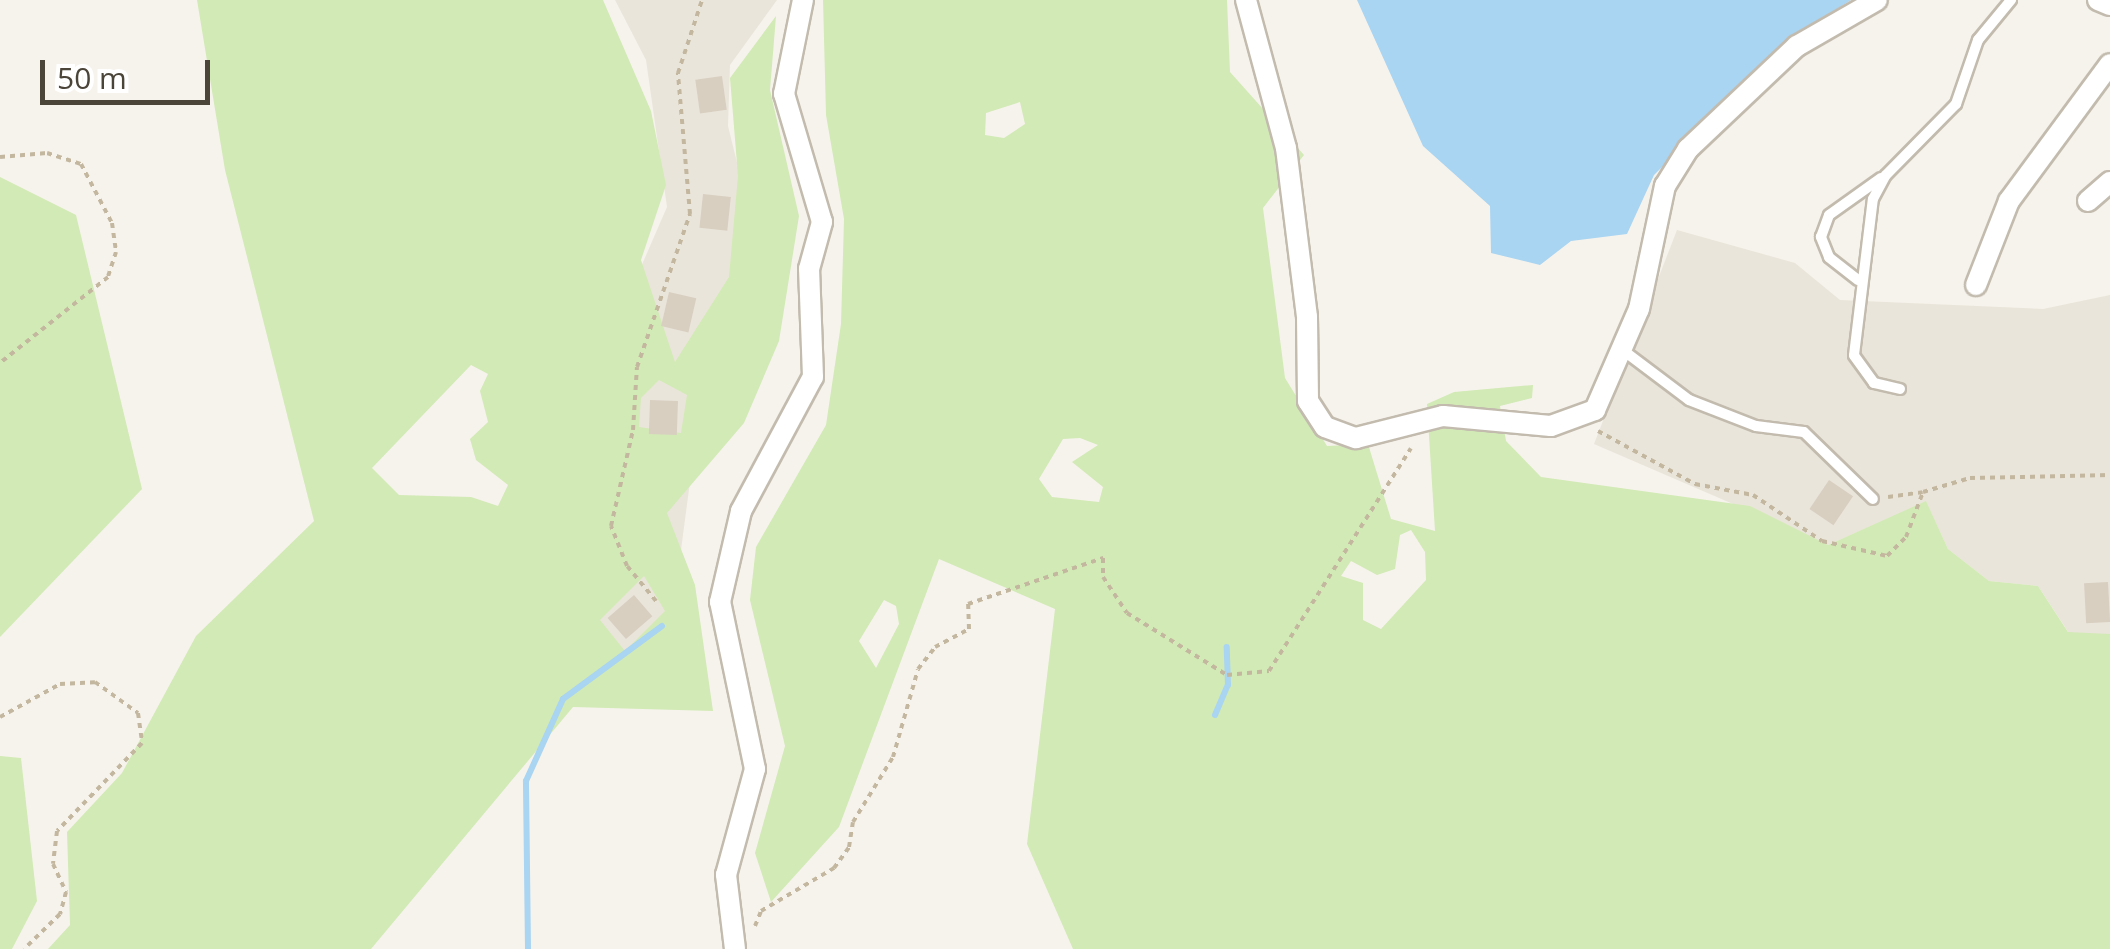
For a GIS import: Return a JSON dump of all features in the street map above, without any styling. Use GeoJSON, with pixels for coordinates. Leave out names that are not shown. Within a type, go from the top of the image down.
{"type":"FeatureCollection","features":[{"type":"Feature","properties":{"kind":"street"},"geometry":{"type":"LineString","coordinates":[[743,943],[726,874],[754,769],[720,602],[747,498],[813,378],[808,268],[822,222],[784,94],[803,0]]}},
{"type":"Feature","properties":{"kind":"street"},"geometry":{"type":"LineString","coordinates":[[1246,0],[1286,148],[1308,401],[1325,427],[1356,438],[1482,415],[1580,422],[1595,410],[1624,351],[1664,186],[1688,148],[1797,46],[1877,0]]}},
{"type":"Feature","properties":{"kind":"street"},"geometry":{"type":"LineString","coordinates":[[2098,0],[2110,5]]}},
{"type":"Feature","properties":{"kind":"street"},"geometry":{"type":"LineString","coordinates":[[1976,285],[2009,201],[2110,64]]}},
{"type":"Feature","properties":{"kind":"street"},"geometry":{"type":"LineString","coordinates":[[2088,201],[2110,182]]}},
{"type":"Feature","properties":{"kind":"lane"},"geometry":{"type":"LineString","coordinates":[[1858,280],[1829,257],[1821,237],[1830,215],[1886,174],[1956,104],[1978,40],[2011,0]]}},
{"type":"Feature","properties":{"kind":"lane"},"geometry":{"type":"LineString","coordinates":[[1886,174],[1864,230],[1854,355],[1874,382],[1900,389]]}},
{"type":"Feature","properties":{"kind":"lane"},"geometry":{"type":"LineString","coordinates":[[1624,351],[1689,400],[1756,426],[1804,432],[1873,499]]}},
{"type":"Feature","properties":{"kind":"path"},"geometry":{"type":"LineString","coordinates":[[656,601],[627,566],[611,526],[634,430],[637,367],[690,214],[678,73],[702,0]]}},
{"type":"Feature","properties":{"kind":"path"},"geometry":{"type":"LineString","coordinates":[[0,157],[47,153],[82,164],[112,223],[116,252],[108,277],[0,363]]}},
{"type":"Feature","properties":{"kind":"path"},"geometry":{"type":"LineString","coordinates":[[743,943],[761,911],[834,868],[849,847],[866,794],[893,757],[918,668],[935,647],[969,629],[968,604],[1103,558],[1103,577],[1128,612],[1228,675],[1269,670],[1377,491],[1420,438],[1416,424]]}},
{"type":"Feature","properties":{"kind":"path"},"geometry":{"type":"LineString","coordinates":[[1873,499],[1923,492]]}},
{"type":"Feature","properties":{"kind":"path"},"geometry":{"type":"LineString","coordinates":[[0,717],[60,684],[94,682],[138,714],[142,742],[57,830],[53,864],[66,892],[60,914],[24,949]]}},
{"type":"Feature","properties":{"kind":"shaded area"},"geometry":{"type":"Polygon","coordinates":[[[615,0],[777,0],[730,65],[728,126],[744,191],[741,280],[695,444],[674,603],[658,649],[603,663],[575,613],[624,306],[667,207],[646,60],[615,0]]]}},
{"type":"Feature","properties":{"kind":"shaded area"},"geometry":{"type":"Polygon","coordinates":[[[1677,230],[1795,263],[1840,300],[2043,309],[2110,295],[2110,634],[2073,639],[2038,586],[1989,581],[1948,549],[1926,502],[1828,545],[1594,444],[1677,230]]]}},
{"type":"Feature","properties":{"kind":"green space"},"geometry":{"type":"Polygon","coordinates":[[[197,0],[603,0],[651,111],[666,185],[641,260],[675,362],[729,277],[738,176],[730,78],[776,16],[770,90],[799,216],[779,341],[744,423],[667,513],[695,585],[713,711],[573,707],[371,949],[48,949],[70,925],[67,832],[122,773],[196,636],[314,521],[225,170],[197,0]],[[471,365],[372,468],[399,495],[471,497],[498,506],[508,485],[476,460],[470,439],[488,422],[480,391],[488,374],[471,365]],[[659,380],[641,398],[639,427],[681,433],[687,395],[659,380]],[[644,576],[600,620],[625,651],[665,611],[644,576]]]}},
{"type":"Feature","properties":{"kind":"green space"},"geometry":{"type":"Polygon","coordinates":[[[823,0],[1227,0],[1230,72],[1304,155],[1263,208],[1285,378],[1327,446],[1368,444],[1391,519],[1435,531],[1427,404],[1454,392],[1533,385],[1532,398],[1500,406],[1506,441],[1541,477],[1750,506],[1828,545],[1926,501],[1948,549],[1989,581],[2038,586],[2068,632],[2110,634],[2110,949],[1073,949],[1027,844],[1055,609],[939,559],[839,827],[771,902],[755,853],[785,746],[750,600],[756,547],[826,425],[841,324],[844,219],[826,115],[823,0]],[[1020,102],[986,113],[985,135],[1004,138],[1025,124],[1020,102]],[[1080,438],[1063,439],[1039,479],[1052,497],[1099,502],[1103,487],[1072,462],[1098,445],[1080,438]],[[1411,530],[1400,535],[1395,569],[1377,575],[1351,561],[1341,576],[1363,583],[1363,620],[1381,629],[1426,580],[1425,552],[1411,530]],[[884,600],[859,641],[876,668],[899,624],[896,606],[884,600]]]}},
{"type":"Feature","properties":{"kind":"green space"},"geometry":{"type":"Polygon","coordinates":[[[0,177],[76,215],[142,489],[0,637],[0,177]]]}},
{"type":"Feature","properties":{"kind":"green space"},"geometry":{"type":"Polygon","coordinates":[[[0,756],[21,758],[37,901],[12,949],[0,949],[0,756]]]}},
{"type":"Feature","properties":{"kind":"water"},"geometry":{"type":"Polygon","coordinates":[[[1357,0],[1851,0],[1792,38],[1654,175],[1627,234],[1571,241],[1540,265],[1491,253],[1490,206],[1423,146],[1357,0]]]}},
{"type":"Feature","properties":{"kind":"building"},"geometry":{"type":"Polygon","coordinates":[[[722,76],[727,110],[700,113],[695,80],[722,76]]]}},
{"type":"Feature","properties":{"kind":"building"},"geometry":{"type":"Polygon","coordinates":[[[703,194],[731,197],[727,231],[699,228],[703,194]]]}},
{"type":"Feature","properties":{"kind":"building"},"geometry":{"type":"Polygon","coordinates":[[[669,292],[696,298],[688,332],[661,326],[669,292]]]}},
{"type":"Feature","properties":{"kind":"building"},"geometry":{"type":"Polygon","coordinates":[[[650,400],[678,401],[677,435],[649,434],[650,400]]]}},
{"type":"Feature","properties":{"kind":"building"},"geometry":{"type":"Polygon","coordinates":[[[1829,480],[1853,496],[1833,525],[1809,509],[1829,480]]]}},
{"type":"Feature","properties":{"kind":"building"},"geometry":{"type":"Polygon","coordinates":[[[2108,582],[2110,622],[2086,623],[2084,583],[2108,582]]]}},
{"type":"Feature","properties":{"kind":"building"},"geometry":{"type":"Polygon","coordinates":[[[634,595],[652,616],[626,639],[608,618],[634,595]]]}},
{"type":"Feature","properties":{"kind":"waterway"},"geometry":{"type":"LineString","coordinates":[[528,949],[526,781],[563,699],[662,626]]}},
{"type":"Feature","properties":{"kind":"waterway"},"geometry":{"type":"LineString","coordinates":[[1215,715],[1228,685],[1227,647]]}}]}
